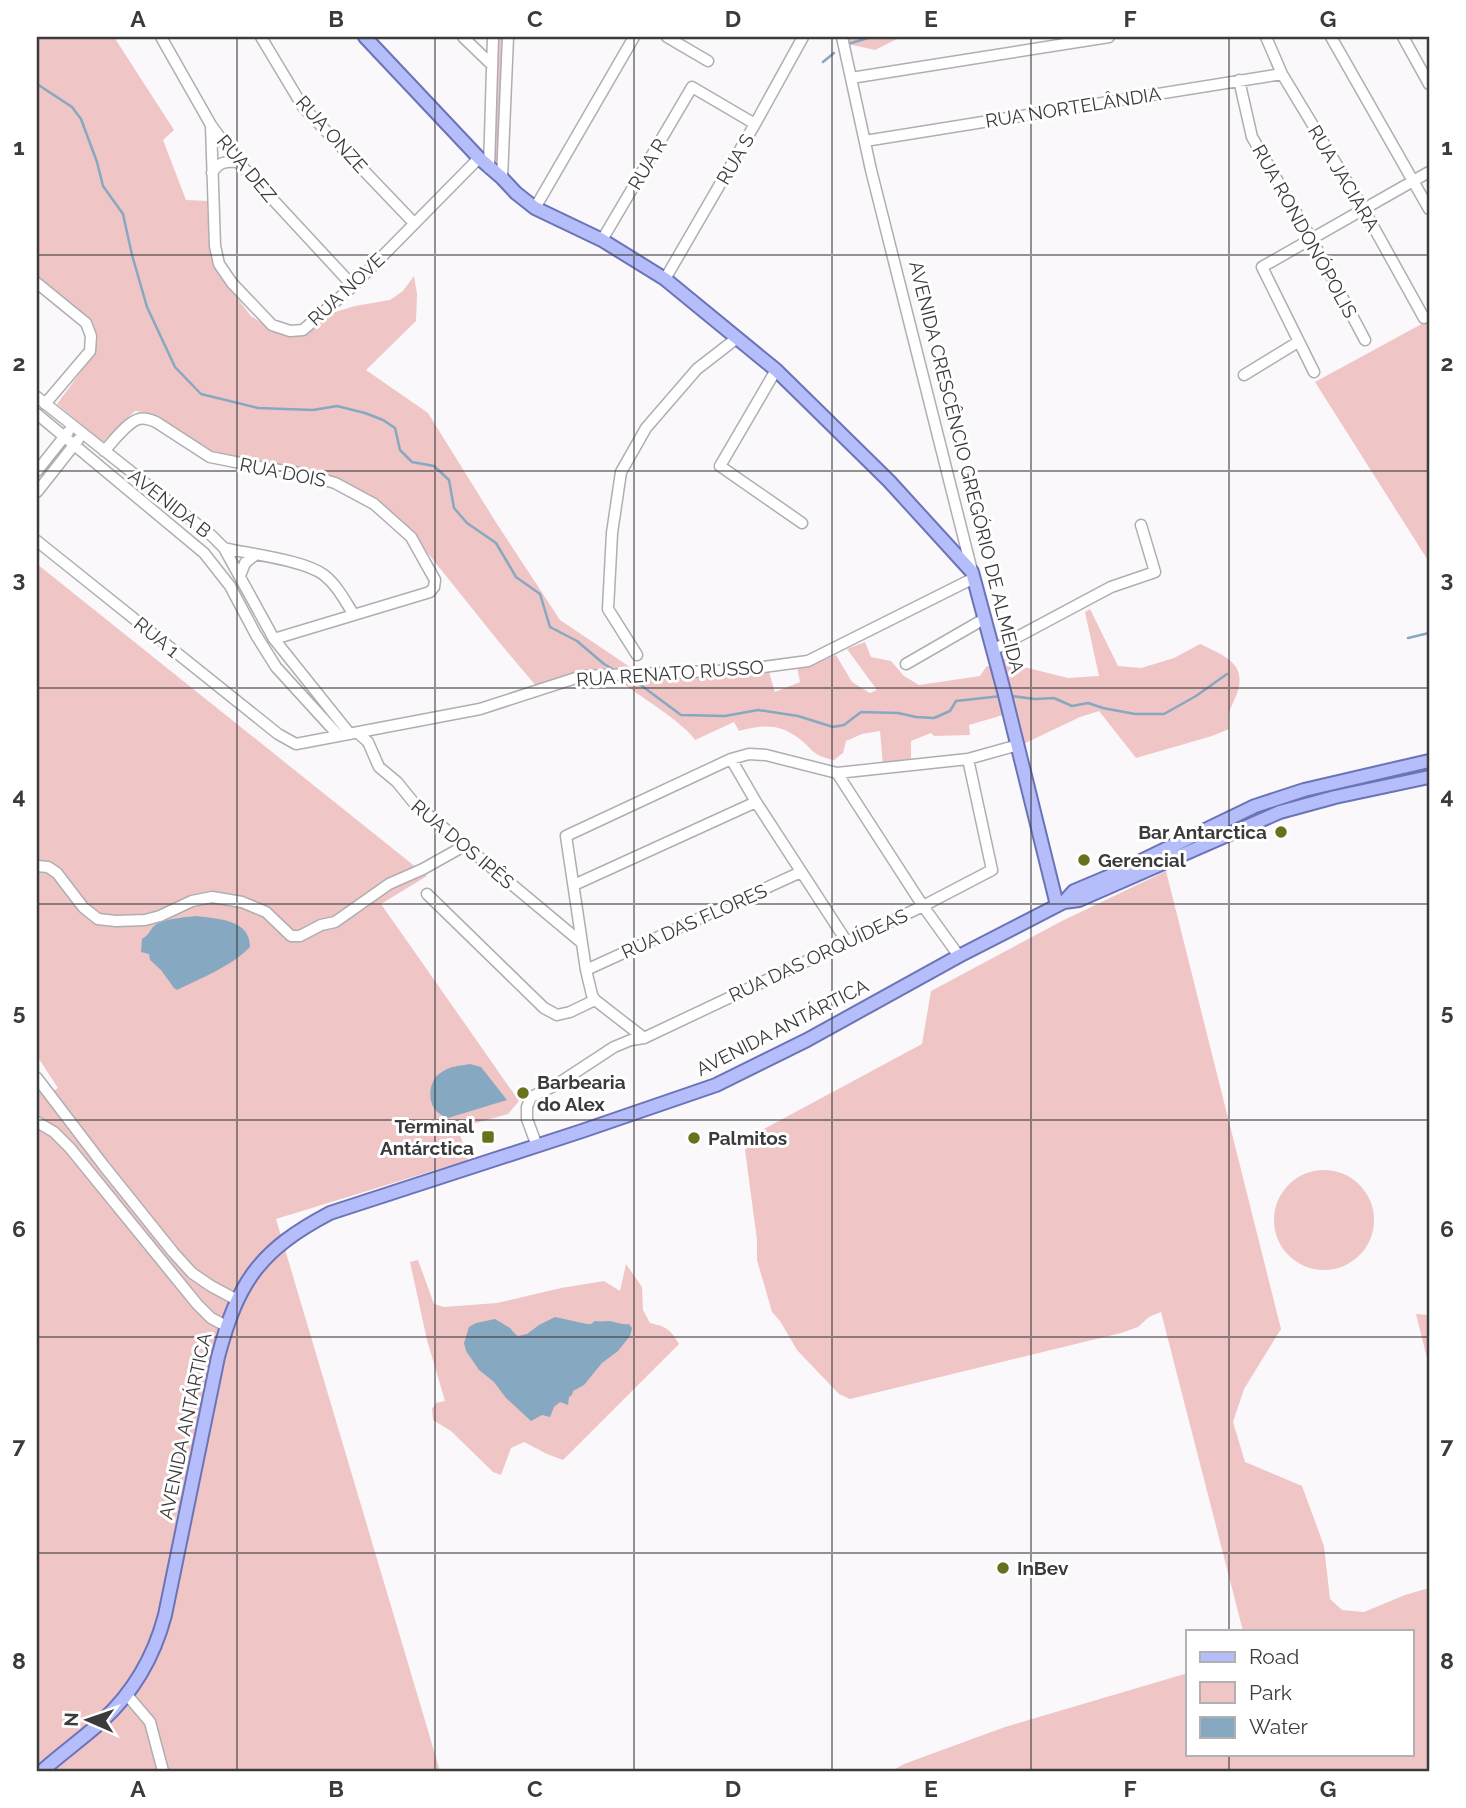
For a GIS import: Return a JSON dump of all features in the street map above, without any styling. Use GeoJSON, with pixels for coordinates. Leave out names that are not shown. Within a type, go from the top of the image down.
{"type":"FeatureCollection","features":[{"type":"Feature","properties":{"kind":"main road"},"geometry":{"type":"LineString","coordinates":[[365,37],[479,158],[516,193],[535,208],[602,240],[665,279],[776,370],[889,481],[973,575]]}},
{"type":"Feature","properties":{"kind":"main road","name":"AVENIDA CRESCÊNCIO GREGÓRIO DE ALMEIDA"},"geometry":{"type":"LineString","coordinates":[[973,575],[1061,903]]}},
{"type":"Feature","properties":{"kind":"main road","name":"AVENIDA ANTÁRTICA"},"geometry":{"type":"LineString","coordinates":[[42,1771],[101,1722],[127,1695],[155,1647],[165,1615],[226,1326],[253,1272],[269,1254],[303,1227],[330,1213],[716,1085],[807,1040],[1061,903],[1074,891],[1230,817],[1298,791],[1429,761]]}},
{"type":"Feature","properties":{"kind":"main road","name":"AVENIDA ANTÁRTICA"},"geometry":{"type":"LineString","coordinates":[[1061,903],[1079,900],[1280,812],[1429,777]]}},
{"type":"Feature","properties":{"kind":"main road"},"geometry":{"type":"LineString","coordinates":[[1258,821],[1287,803],[1298,791]]}},
{"type":"Feature","properties":{"kind":"street","name":"RUA DEZ"},"geometry":{"type":"LineString","coordinates":[[160,37],[211,125],[238,162],[353,286]]}},
{"type":"Feature","properties":{"kind":"street","name":"RUA ONZE"},"geometry":{"type":"LineString","coordinates":[[261,37],[303,107],[414,223]]}},
{"type":"Feature","properties":{"kind":"street"},"geometry":{"type":"LineString","coordinates":[[463,37],[492,65]]}},
{"type":"Feature","properties":{"kind":"street"},"geometry":{"type":"LineString","coordinates":[[489,168],[493,37]]}},
{"type":"Feature","properties":{"kind":"street"},"geometry":{"type":"LineString","coordinates":[[502,177],[508,37]]}},
{"type":"Feature","properties":{"kind":"street"},"geometry":{"type":"LineString","coordinates":[[535,208],[634,37]]}},
{"type":"Feature","properties":{"kind":"street"},"geometry":{"type":"LineString","coordinates":[[667,37],[708,61]]}},
{"type":"Feature","properties":{"kind":"street","name":"RUA S"},"geometry":{"type":"LineString","coordinates":[[665,279],[803,37]]}},
{"type":"Feature","properties":{"kind":"street","name":"AVENIDA CRESCÊNCIO GREGÓRIO DE ALMEIDA"},"geometry":{"type":"LineString","coordinates":[[842,37],[865,141],[973,575]]}},
{"type":"Feature","properties":{"kind":"street"},"geometry":{"type":"LineString","coordinates":[[851,78],[1109,37]]}},
{"type":"Feature","properties":{"kind":"street","name":"RUA JACIARA"},"geometry":{"type":"LineString","coordinates":[[1266,37],[1282,74],[1363,208],[1424,318]]}},
{"type":"Feature","properties":{"kind":"street"},"geometry":{"type":"LineString","coordinates":[[1331,37],[1429,209]]}},
{"type":"Feature","properties":{"kind":"street"},"geometry":{"type":"LineString","coordinates":[[1403,37],[1429,84]]}},
{"type":"Feature","properties":{"kind":"street","name":"RUA NORTELÂNDIA"},"geometry":{"type":"LineString","coordinates":[[865,141],[1282,74]]}},
{"type":"Feature","properties":{"kind":"street","name":"RUA RONDONÓPOLIS"},"geometry":{"type":"LineString","coordinates":[[1239,80],[1252,136],[1366,340]]}},
{"type":"Feature","properties":{"kind":"street","name":"RUA R"},"geometry":{"type":"LineString","coordinates":[[602,240],[692,87],[755,124]]}},
{"type":"Feature","properties":{"kind":"street","name":"RUA NOVE"},"geometry":{"type":"LineString","coordinates":[[211,125],[215,246],[219,264],[232,284],[272,325],[290,331],[303,330],[353,286],[479,158]]}},
{"type":"Feature","properties":{"kind":"street"},"geometry":{"type":"LineString","coordinates":[[212,173],[223,162],[238,162]]}},
{"type":"Feature","properties":{"kind":"street"},"geometry":{"type":"LineString","coordinates":[[1314,372],[1262,267],[1429,172]]}},
{"type":"Feature","properties":{"kind":"street"},"geometry":{"type":"LineString","coordinates":[[37,283],[86,323],[91,336],[90,351],[41,401]]}},
{"type":"Feature","properties":{"kind":"street"},"geometry":{"type":"LineString","coordinates":[[637,655],[608,609],[612,533],[621,472],[654,418],[697,369],[737,338]]}},
{"type":"Feature","properties":{"kind":"street"},"geometry":{"type":"LineString","coordinates":[[1244,374],[1298,342]]}},
{"type":"Feature","properties":{"kind":"street"},"geometry":{"type":"LineString","coordinates":[[776,370],[720,466],[802,523]]}},
{"type":"Feature","properties":{"kind":"street","name":"AVENIDA B"},"geometry":{"type":"LineString","coordinates":[[41,401],[224,548],[274,639],[349,734]]}},
{"type":"Feature","properties":{"kind":"street","name":"AVENIDA B"},"geometry":{"type":"LineString","coordinates":[[37,414],[204,553],[230,586],[276,667],[323,718],[349,734]]}},
{"type":"Feature","properties":{"kind":"street","name":"RUA DOIS"},"geometry":{"type":"LineString","coordinates":[[104,452],[131,423],[140,418],[148,419],[210,457],[335,483],[374,504],[411,537],[435,580],[430,592],[274,639]]}},
{"type":"Feature","properties":{"kind":"street"},"geometry":{"type":"LineString","coordinates":[[37,471],[72,426]]}},
{"type":"Feature","properties":{"kind":"street"},"geometry":{"type":"LineString","coordinates":[[37,492],[83,435]]}},
{"type":"Feature","properties":{"kind":"street"},"geometry":{"type":"LineString","coordinates":[[993,650],[1111,587],[1155,572],[1141,525]]}},
{"type":"Feature","properties":{"kind":"street","name":"RUA 1"},"geometry":{"type":"LineString","coordinates":[[37,541],[278,734],[291,743],[313,742]]}},
{"type":"Feature","properties":{"kind":"street"},"geometry":{"type":"LineString","coordinates":[[224,548],[302,564],[324,575],[339,591],[354,615]]}},
{"type":"Feature","properties":{"kind":"street"},"geometry":{"type":"LineString","coordinates":[[240,576],[245,563],[255,555]]}},
{"type":"Feature","properties":{"kind":"street","name":"RUA RENATO RUSSO"},"geometry":{"type":"LineString","coordinates":[[313,742],[480,709],[582,676],[741,670],[808,661],[973,575]]}},
{"type":"Feature","properties":{"kind":"street"},"geometry":{"type":"LineString","coordinates":[[906,664],[984,619]]}},
{"type":"Feature","properties":{"kind":"street"},"geometry":{"type":"LineString","coordinates":[[313,742],[318,736],[323,718]]}},
{"type":"Feature","properties":{"kind":"street","name":"RUA DOS IPÊS"},"geometry":{"type":"LineString","coordinates":[[349,734],[368,742],[379,767],[397,782],[414,803],[582,943]]}},
{"type":"Feature","properties":{"kind":"street"},"geometry":{"type":"LineString","coordinates":[[643,1038],[592,995],[566,836],[731,759],[749,754],[766,755],[837,773],[968,759],[1018,744]]}},
{"type":"Feature","properties":{"kind":"street"},"geometry":{"type":"LineString","coordinates":[[731,759],[847,942]]}},
{"type":"Feature","properties":{"kind":"street","name":"RUA DAS ORQUÍDEAS"},"geometry":{"type":"LineString","coordinates":[[537,1146],[527,1119],[527,1107],[531,1097],[555,1085],[614,1047],[643,1038],[923,906],[992,870],[968,759]]}},
{"type":"Feature","properties":{"kind":"street"},"geometry":{"type":"LineString","coordinates":[[837,773],[923,906],[959,956]]}},
{"type":"Feature","properties":{"kind":"street"},"geometry":{"type":"LineString","coordinates":[[574,885],[757,802]]}},
{"type":"Feature","properties":{"kind":"street"},"geometry":{"type":"LineString","coordinates":[[37,866],[48,867],[58,873],[83,907],[98,919],[145,920],[192,901],[212,897],[242,901],[266,912],[291,936],[300,936],[321,925],[335,922],[389,884],[424,869],[464,846]]}},
{"type":"Feature","properties":{"kind":"street","name":"RUA DAS FLORES"},"geometry":{"type":"LineString","coordinates":[[586,970],[801,872]]}},
{"type":"Feature","properties":{"kind":"street"},"geometry":{"type":"LineString","coordinates":[[427,894],[544,1008],[557,1015],[570,1012],[595,999]]}},
{"type":"Feature","properties":{"kind":"street"},"geometry":{"type":"LineString","coordinates":[[37,1077],[142,1214],[192,1273],[237,1300]]}},
{"type":"Feature","properties":{"kind":"street"},"geometry":{"type":"LineString","coordinates":[[37,1122],[54,1132],[70,1148],[197,1304],[211,1318],[226,1326]]}},
{"type":"Feature","properties":{"kind":"street"},"geometry":{"type":"LineString","coordinates":[[127,1695],[150,1722],[163,1771]]}},
{"type":"Feature","properties":{"kind":"green space"},"geometry":{"type":"Polygon","coordinates":[[[37,37],[114,37],[174,130],[163,140],[186,200],[208,201],[213,259],[220,276],[251,316],[275,331],[301,335],[312,330],[332,313],[390,300],[403,291],[414,276],[417,294],[416,321],[366,370],[428,413],[560,620],[633,669],[584,672],[537,687],[402,521],[368,495],[331,476],[213,454],[144,412],[135,411],[103,442],[57,404],[94,354],[96,336],[92,324],[37,278],[37,37]]]}},
{"type":"Feature","properties":{"kind":"green space"},"geometry":{"type":"Polygon","coordinates":[[[495,37],[505,37],[498,162],[491,159],[495,37]]]}},
{"type":"Feature","properties":{"kind":"green space"},"geometry":{"type":"Polygon","coordinates":[[[847,37],[901,37],[875,50],[848,44],[847,37]]]}},
{"type":"Feature","properties":{"kind":"green space"},"geometry":{"type":"Polygon","coordinates":[[[1429,320],[1429,562],[1315,382],[1429,320]]]}},
{"type":"Feature","properties":{"kind":"green space"},"geometry":{"type":"Polygon","coordinates":[[[37,564],[427,876],[381,904],[519,1101],[508,1114],[458,1128],[468,1160],[276,1219],[440,1771],[37,1771],[37,1081],[47,1095],[58,1088],[37,1056],[37,564]]]}},
{"type":"Feature","properties":{"kind":"green space"},"geometry":{"type":"Polygon","coordinates":[[[1090,609],[1118,666],[1141,668],[1174,658],[1200,644],[1232,662],[1237,669],[1239,685],[1230,712],[1229,729],[1136,758],[1099,711],[1080,717],[1013,749],[1003,715],[969,725],[970,735],[934,736],[931,733],[911,741],[911,762],[883,766],[880,731],[862,734],[846,741],[843,753],[834,760],[816,754],[790,732],[776,727],[754,727],[739,731],[734,722],[695,740],[671,717],[618,680],[769,672],[775,692],[800,682],[797,667],[812,665],[836,655],[852,682],[870,693],[877,690],[847,649],[865,642],[871,657],[891,661],[904,676],[919,685],[980,676],[986,667],[1005,659],[1020,666],[1068,678],[1099,676],[1085,612],[1090,609]]]}},
{"type":"Feature","properties":{"kind":"green space"},"geometry":{"type":"Polygon","coordinates":[[[1166,871],[1281,1329],[1244,1389],[1233,1422],[1245,1462],[1302,1486],[1324,1546],[1330,1599],[1342,1610],[1364,1612],[1429,1588],[1429,1771],[892,1771],[904,1764],[1005,1727],[1186,1674],[1186,1756],[1414,1756],[1414,1630],[1243,1630],[1161,1312],[1149,1317],[1138,1327],[1121,1333],[850,1399],[839,1394],[797,1350],[772,1312],[757,1260],[757,1240],[745,1150],[762,1130],[922,1044],[931,991],[1062,921],[1166,871]]]}},
{"type":"Feature","properties":{"kind":"green space"},"geometry":{"type":"Polygon","coordinates":[[[1324,1170],[1352,1178],[1366,1192],[1374,1220],[1366,1248],[1352,1262],[1324,1270],[1296,1262],[1282,1248],[1274,1220],[1282,1192],[1296,1178],[1324,1170]]]}},
{"type":"Feature","properties":{"kind":"green space"},"geometry":{"type":"Polygon","coordinates":[[[418,1260],[434,1304],[444,1307],[497,1303],[604,1281],[620,1291],[626,1264],[642,1287],[643,1310],[650,1323],[668,1329],[679,1344],[563,1460],[524,1442],[511,1448],[501,1475],[493,1472],[451,1431],[433,1420],[432,1409],[436,1403],[445,1401],[427,1340],[410,1262],[418,1260]]]}},
{"type":"Feature","properties":{"kind":"green space"},"geometry":{"type":"Polygon","coordinates":[[[1416,1314],[1429,1315],[1429,1366],[1416,1314]]]}},
{"type":"Feature","properties":{"kind":"water"},"geometry":{"type":"Polygon","coordinates":[[[196,916],[223,920],[239,926],[249,938],[250,947],[225,966],[177,990],[150,960],[149,954],[141,952],[142,939],[157,924],[196,916]]]}},
{"type":"Feature","properties":{"kind":"water"},"geometry":{"type":"Polygon","coordinates":[[[470,1064],[481,1067],[507,1100],[448,1118],[432,1104],[432,1083],[445,1070],[470,1064]]]}},
{"type":"Feature","properties":{"kind":"water"},"geometry":{"type":"Polygon","coordinates":[[[555,1317],[587,1324],[609,1321],[629,1324],[632,1328],[630,1336],[618,1351],[602,1363],[584,1385],[573,1391],[568,1405],[560,1402],[554,1407],[550,1417],[542,1415],[531,1421],[479,1370],[466,1351],[464,1343],[469,1327],[476,1323],[495,1319],[518,1336],[527,1334],[555,1317]]]}},
{"type":"Feature","properties":{"kind":"waterway"},"geometry":{"type":"LineString","coordinates":[[848,44],[871,37]]}},
{"type":"Feature","properties":{"kind":"waterway"},"geometry":{"type":"LineString","coordinates":[[823,62],[834,53]]}},
{"type":"Feature","properties":{"kind":"waterway"},"geometry":{"type":"LineString","coordinates":[[37,84],[72,107],[81,119],[103,186],[123,214],[147,307],[175,367],[201,394],[258,408],[313,410],[337,406],[365,413],[395,428],[400,450],[412,462],[434,466],[449,480],[454,508],[467,523],[496,543],[516,577],[540,594],[550,627],[577,641],[616,671]]}},
{"type":"Feature","properties":{"kind":"waterway"},"geometry":{"type":"LineString","coordinates":[[1408,638],[1429,633]]}},
{"type":"Feature","properties":{"kind":"waterway"},"geometry":{"type":"LineString","coordinates":[[1011,696],[1054,698],[1072,706],[1088,703],[1135,714],[1164,714],[1227,674]]}},
{"type":"Feature","properties":{"kind":"waterway"},"geometry":{"type":"LineString","coordinates":[[628,678],[681,715],[725,716],[758,710],[798,716],[833,727],[844,725],[861,712],[934,718],[950,711],[956,701],[1001,696]]}},
{"type":"Feature","properties":{"kind":"place","name":"Bar Antarctica"},"geometry":{"type":"Point","coordinates":[1281,832]}},
{"type":"Feature","properties":{"kind":"place","name":"Gerencial"},"geometry":{"type":"Point","coordinates":[1084,860]}},
{"type":"Feature","properties":{"kind":"place","name":"Barbearia do Alex"},"geometry":{"type":"Point","coordinates":[523,1093]}},
{"type":"Feature","properties":{"kind":"place","name":"Terminal Antárctica"},"geometry":{"type":"Point","coordinates":[488,1137]}},
{"type":"Feature","properties":{"kind":"place","name":"Palmitos"},"geometry":{"type":"Point","coordinates":[694,1138]}},
{"type":"Feature","properties":{"kind":"place","name":"InBev"},"geometry":{"type":"Point","coordinates":[1003,1568]}}]}
